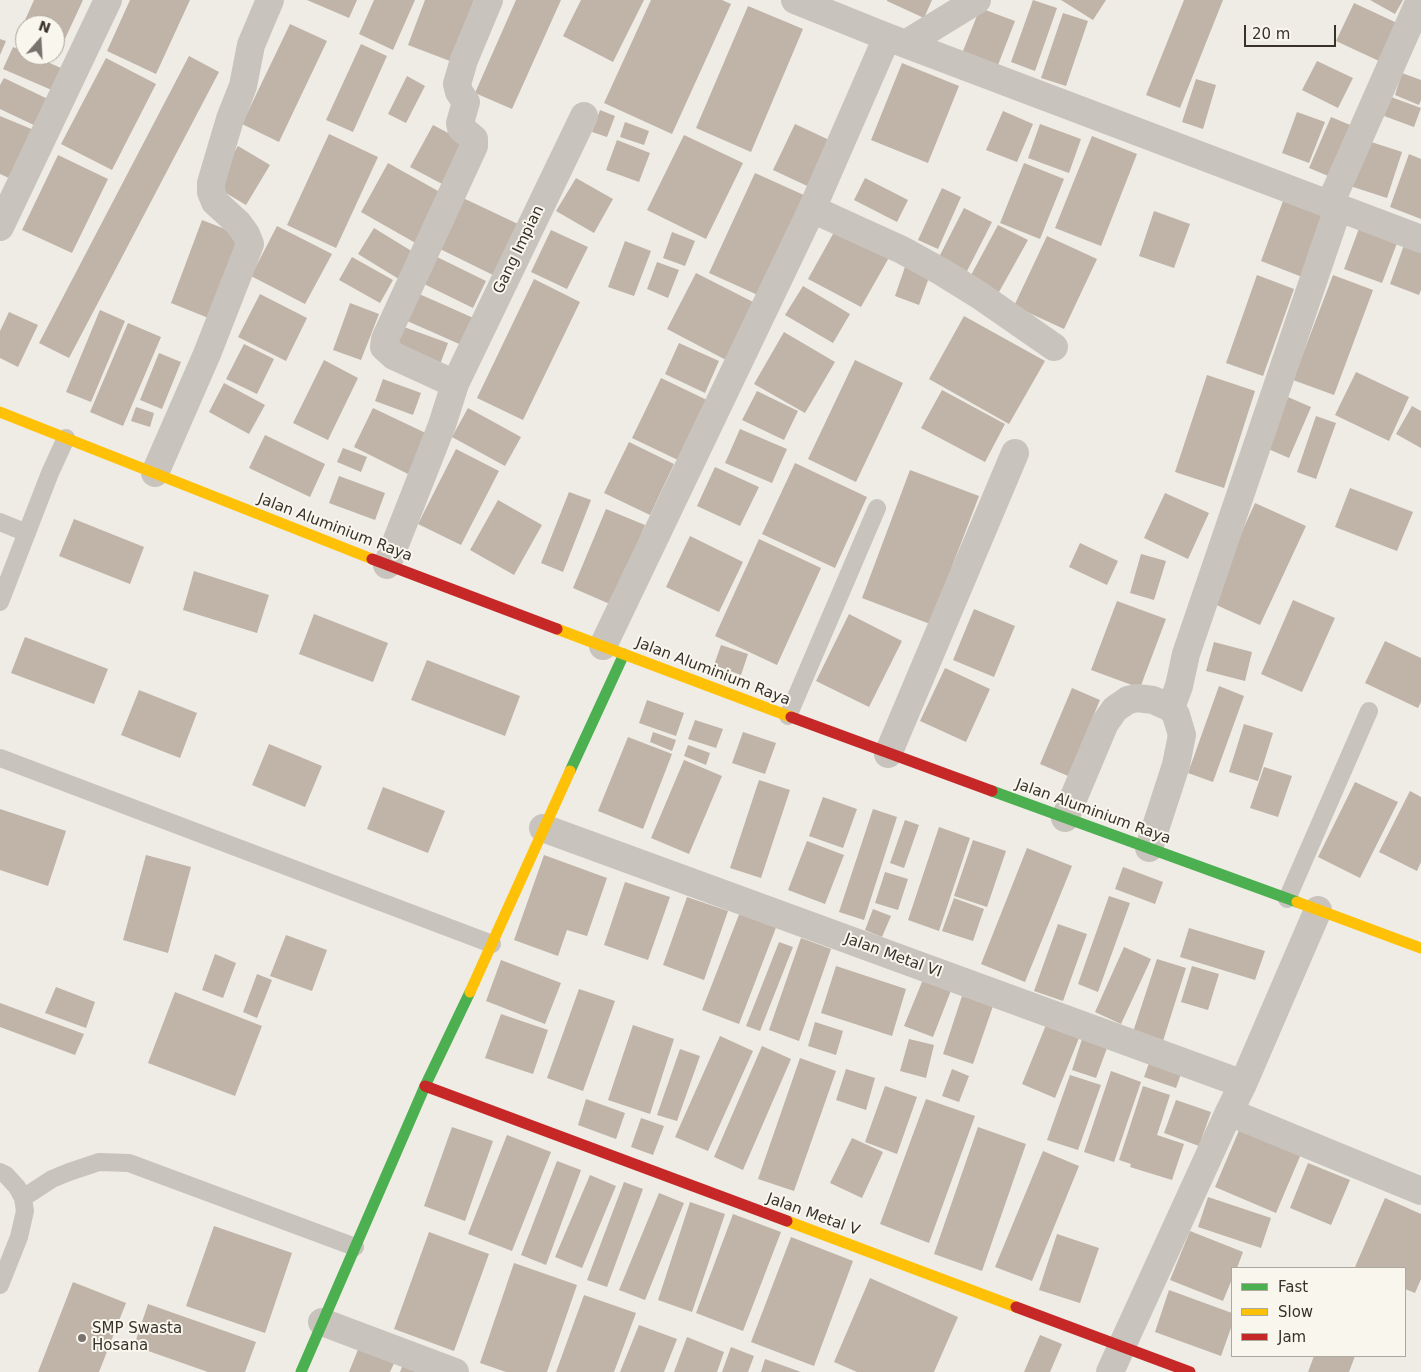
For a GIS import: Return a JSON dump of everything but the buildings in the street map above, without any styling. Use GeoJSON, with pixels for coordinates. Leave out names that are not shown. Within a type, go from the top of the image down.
{"type":"FeatureCollection","features":[{"type":"Feature","properties":{"kind":"street"},"geometry":{"type":"LineString","coordinates":[[0,227],[108,0]]}},
{"type":"Feature","properties":{"kind":"street"},"geometry":{"type":"LineString","coordinates":[[155,473],[207,354],[250,244],[238,222],[215,202],[211,192],[211,183],[230,119],[243,86],[251,45],[270,0]]}},
{"type":"Feature","properties":{"kind":"street"},"geometry":{"type":"LineString","coordinates":[[455,384],[394,356],[384,347],[384,342],[474,146],[474,139],[460,128],[466,102],[459,92],[457,84],[464,60],[489,0]]}},
{"type":"Feature","properties":{"kind":"street"},"geometry":{"type":"LineString","coordinates":[[301,1372],[425,1086],[492,944],[543,828],[614,650],[812,209],[897,40],[977,0]]}},
{"type":"Feature","properties":{"kind":"street"},"geometry":{"type":"LineString","coordinates":[[1171,708],[1179,686],[1186,654],[1334,206],[1420,0]]}},
{"type":"Feature","properties":{"kind":"street"},"geometry":{"type":"LineString","coordinates":[[804,2],[897,40],[1421,239]]}},
{"type":"Feature","properties":{"kind":"street","name":"Gang Impian"},"geometry":{"type":"LineString","coordinates":[[387,565],[442,425],[455,384],[584,116]]}},
{"type":"Feature","properties":{"kind":"street"},"geometry":{"type":"LineString","coordinates":[[812,209],[902,250],[942,272],[1054,347]]}},
{"type":"Feature","properties":{"kind":"street","name":"Jalan Aluminium Raya"},"geometry":{"type":"LineString","coordinates":[[0,412],[387,565],[888,754],[1421,948]]}},
{"type":"Feature","properties":{"kind":"street"},"geometry":{"type":"LineString","coordinates":[[888,754],[1015,454]]}},
{"type":"Feature","properties":{"kind":"street"},"geometry":{"type":"LineString","coordinates":[[1064,818],[1105,723],[1115,709],[1128,700],[1137,698],[1153,700],[1171,708],[1176,715],[1182,735],[1176,765],[1149,848]]}},
{"type":"Feature","properties":{"kind":"street","name":"Jalan Metal VI"},"geometry":{"type":"LineString","coordinates":[[543,828],[1243,1084]]}},
{"type":"Feature","properties":{"kind":"street"},"geometry":{"type":"LineString","coordinates":[[1110,1372],[1120,1346],[1243,1084],[1318,910]]}},
{"type":"Feature","properties":{"kind":"street","name":"Jalan Metal V"},"geometry":{"type":"LineString","coordinates":[[425,1086],[1190,1372]]}},
{"type":"Feature","properties":{"kind":"street"},"geometry":{"type":"LineString","coordinates":[[1229,1112],[1421,1191]]}},
{"type":"Feature","properties":{"kind":"street"},"geometry":{"type":"LineString","coordinates":[[322,1322],[455,1372]]}},
{"type":"Feature","properties":{"kind":"lane"},"geometry":{"type":"LineString","coordinates":[[0,602],[50,473],[66,438]]}},
{"type":"Feature","properties":{"kind":"lane"},"geometry":{"type":"LineString","coordinates":[[788,716],[877,508]]}},
{"type":"Feature","properties":{"kind":"lane"},"geometry":{"type":"LineString","coordinates":[[0,522],[27,533]]}},
{"type":"Feature","properties":{"kind":"lane"},"geometry":{"type":"LineString","coordinates":[[1287,899],[1370,711]]}},
{"type":"Feature","properties":{"kind":"lane"},"geometry":{"type":"LineString","coordinates":[[0,758],[492,944]]}},
{"type":"Feature","properties":{"kind":"lane"},"geometry":{"type":"LineString","coordinates":[[23,1198],[52,1179],[99,1162],[129,1163],[355,1247]]}},
{"type":"Feature","properties":{"kind":"lane"},"geometry":{"type":"LineString","coordinates":[[0,1172],[6,1175],[17,1187],[23,1198],[25,1211],[24,1222],[0,1285]]}},
{"type":"Feature","properties":{"kind":"traffic: fast"},"geometry":{"type":"LineString","coordinates":[[570,771],[624,654]]}},
{"type":"Feature","properties":{"kind":"traffic: fast"},"geometry":{"type":"LineString","coordinates":[[992,791],[1297,902]]}},
{"type":"Feature","properties":{"kind":"traffic: fast"},"geometry":{"type":"LineString","coordinates":[[301,1372],[425,1086],[470,992]]}},
{"type":"Feature","properties":{"kind":"traffic: slow"},"geometry":{"type":"LineString","coordinates":[[0,412],[372,559]]}},
{"type":"Feature","properties":{"kind":"traffic: slow"},"geometry":{"type":"LineString","coordinates":[[557,629],[791,717]]}},
{"type":"Feature","properties":{"kind":"traffic: slow"},"geometry":{"type":"LineString","coordinates":[[470,992],[570,771]]}},
{"type":"Feature","properties":{"kind":"traffic: slow"},"geometry":{"type":"LineString","coordinates":[[1297,902],[1421,948]]}},
{"type":"Feature","properties":{"kind":"traffic: slow"},"geometry":{"type":"LineString","coordinates":[[787,1221],[1016,1307]]}},
{"type":"Feature","properties":{"kind":"traffic: jam"},"geometry":{"type":"LineString","coordinates":[[372,559],[557,629]]}},
{"type":"Feature","properties":{"kind":"traffic: jam"},"geometry":{"type":"LineString","coordinates":[[791,717],[992,791]]}},
{"type":"Feature","properties":{"kind":"traffic: jam"},"geometry":{"type":"LineString","coordinates":[[425,1086],[787,1221]]}},
{"type":"Feature","properties":{"kind":"traffic: jam"},"geometry":{"type":"LineString","coordinates":[[1016,1307],[1190,1372]]}},
{"type":"Feature","properties":{"kind":"place","name":"SMP Swasta Hosana"},"geometry":{"type":"Point","coordinates":[82,1338]}}]}
